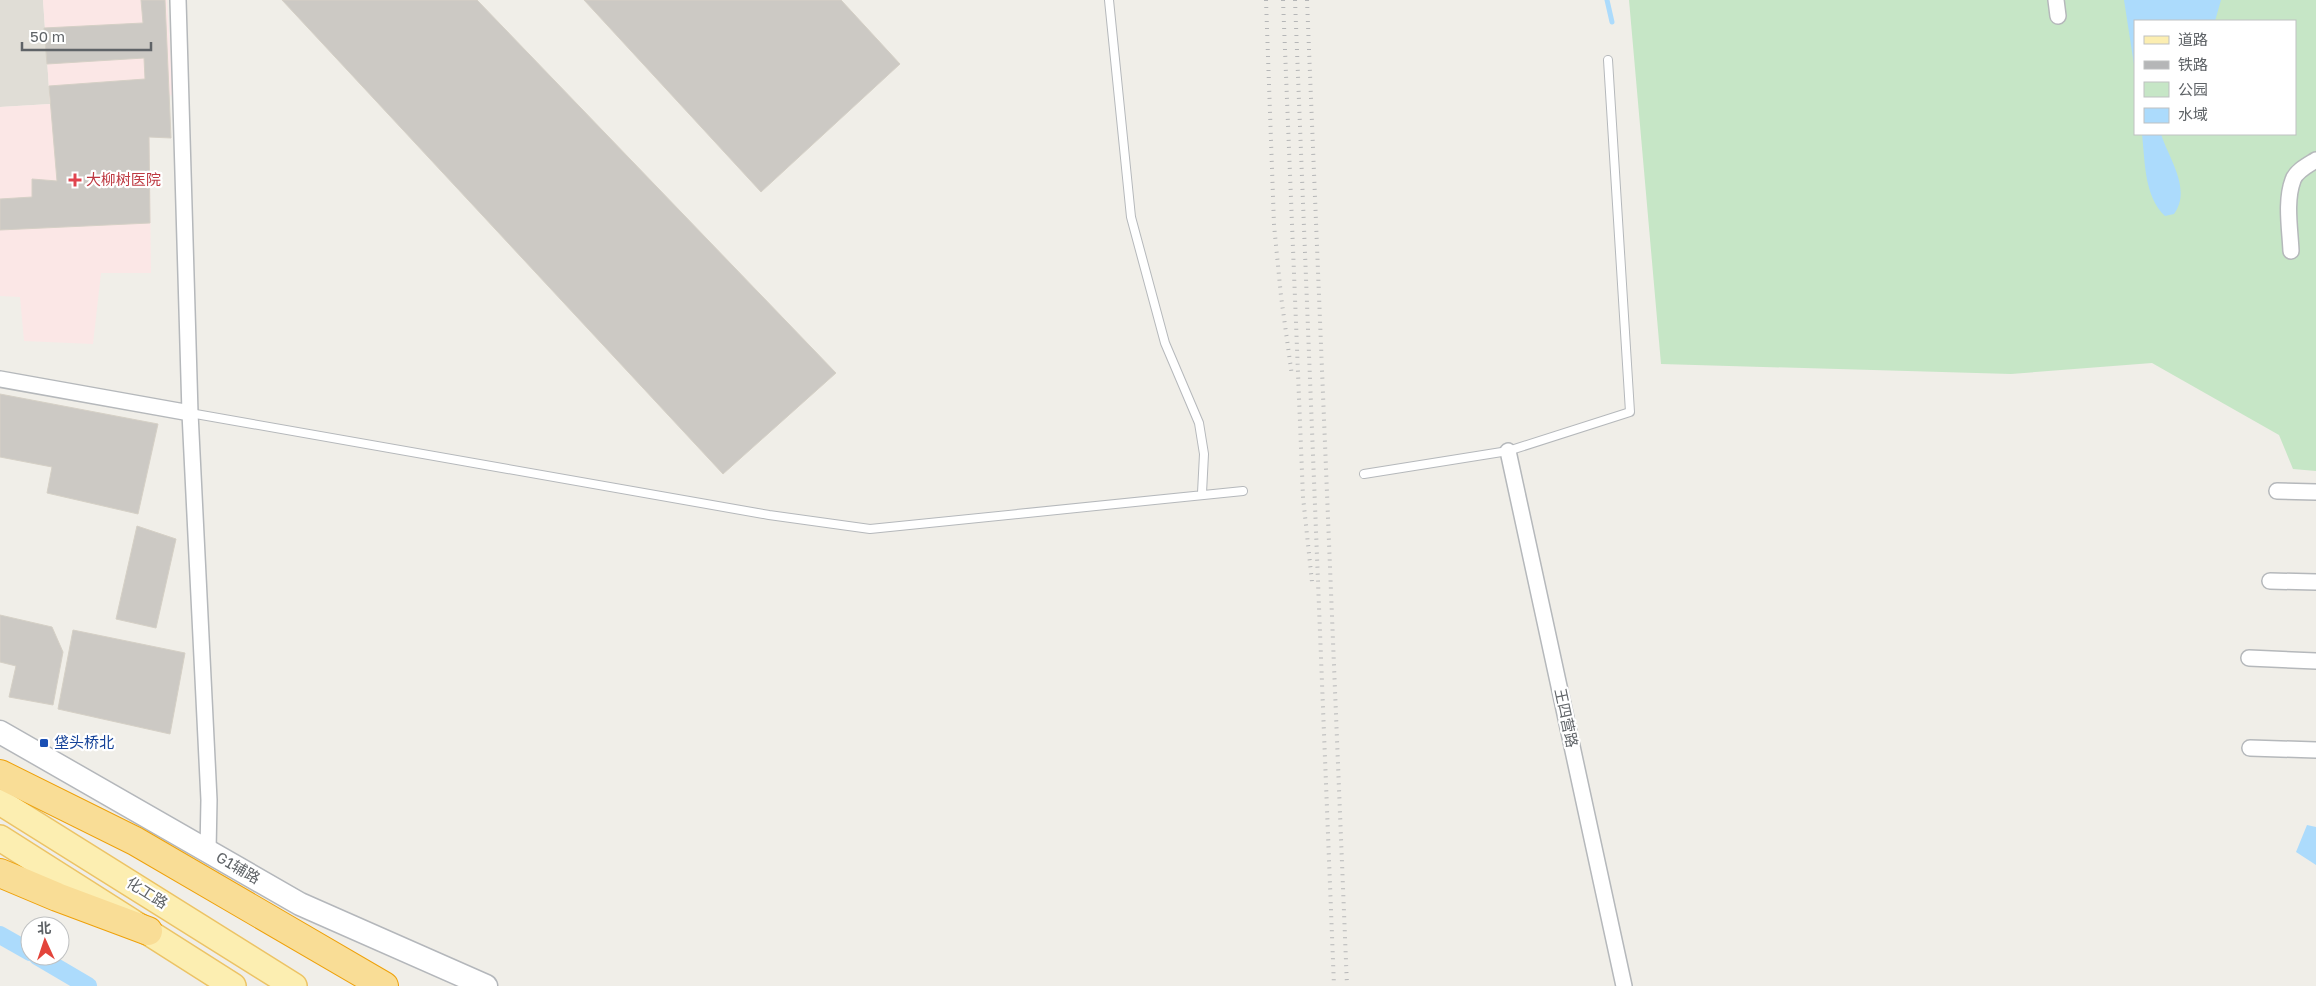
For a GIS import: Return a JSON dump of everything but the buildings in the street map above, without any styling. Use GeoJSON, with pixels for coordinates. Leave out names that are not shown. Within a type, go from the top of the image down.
{"type":"FeatureCollection","features":[{"type":"Feature","properties":{"kind":"highway"},"geometry":{"type":"LineString","coordinates":[[0,774],[135,842],[384,986]]}},
{"type":"Feature","properties":{"kind":"highway"},"geometry":{"type":"LineString","coordinates":[[0,873],[57,897],[148,931]]}},
{"type":"Feature","properties":{"kind":"main road","name":"G1辅路"},"geometry":{"type":"LineString","coordinates":[[0,732],[300,904],[486,986]]}},
{"type":"Feature","properties":{"kind":"main road","name":"化工路"},"geometry":{"type":"LineString","coordinates":[[0,802],[294,986]]}},
{"type":"Feature","properties":{"kind":"main road","name":"化工路"},"geometry":{"type":"LineString","coordinates":[[0,838],[233,986]]}},
{"type":"Feature","properties":{"kind":"street"},"geometry":{"type":"LineString","coordinates":[[178,0],[190,412],[209,800],[208,851]]}},
{"type":"Feature","properties":{"kind":"street"},"geometry":{"type":"LineString","coordinates":[[2056,0],[2058,16]]}},
{"type":"Feature","properties":{"kind":"street"},"geometry":{"type":"LineString","coordinates":[[2292,251],[2290,214],[2293,179],[2305,167],[2316,160]]}},
{"type":"Feature","properties":{"kind":"street"},"geometry":{"type":"LineString","coordinates":[[0,379],[190,412]]}},
{"type":"Feature","properties":{"kind":"street","name":"王四营路"},"geometry":{"type":"LineString","coordinates":[[1508,450],[1624,986]]}},
{"type":"Feature","properties":{"kind":"street"},"geometry":{"type":"LineString","coordinates":[[2276,491],[2316,492]]}},
{"type":"Feature","properties":{"kind":"street"},"geometry":{"type":"LineString","coordinates":[[2270,581],[2316,582]]}},
{"type":"Feature","properties":{"kind":"street"},"geometry":{"type":"LineString","coordinates":[[2249,658],[2316,661]]}},
{"type":"Feature","properties":{"kind":"street"},"geometry":{"type":"LineString","coordinates":[[2250,748],[2316,750]]}},
{"type":"Feature","properties":{"kind":"lane"},"geometry":{"type":"LineString","coordinates":[[1109,0],[1131,217],[1165,343],[1199,423],[1204,454],[1202,493]]}},
{"type":"Feature","properties":{"kind":"lane"},"geometry":{"type":"LineString","coordinates":[[1364,474],[1508,450],[1630,412],[1608,60]]}},
{"type":"Feature","properties":{"kind":"lane"},"geometry":{"type":"LineString","coordinates":[[190,412],[759,513],[870,529],[1202,493],[1243,491]]}},
{"type":"Feature","properties":{"kind":"shaded area"},"geometry":{"type":"Polygon","coordinates":[[[0,0],[43,0],[50,104],[0,107],[0,0]]]}},
{"type":"Feature","properties":{"kind":"shaded area","name":"大柳树医院"},"geometry":{"type":"Polygon","coordinates":[[[43,0],[167,0],[173,95],[149,97],[151,273],[101,273],[93,344],[24,341],[20,297],[0,296],[0,107],[50,104],[43,0]]]}},
{"type":"Feature","properties":{"kind":"green space"},"geometry":{"type":"Polygon","coordinates":[[[1629,0],[2316,0],[2316,471],[2293,469],[2279,435],[2152,363],[2011,374],[1661,364],[1629,0]]]}},
{"type":"Feature","properties":{"kind":"water"},"geometry":{"type":"Polygon","coordinates":[[[2124,0],[2221,0],[2215,20],[2134,20],[2134,65],[2124,0]]]}},
{"type":"Feature","properties":{"kind":"water"},"geometry":{"type":"Polygon","coordinates":[[[2142,135],[2161,135],[2180,184],[2179,204],[2174,214],[2165,216],[2158,208],[2149,189],[2142,135]]]}},
{"type":"Feature","properties":{"kind":"water"},"geometry":{"type":"Polygon","coordinates":[[[2307,825],[2316,827],[2316,865],[2296,852],[2307,825]]]}},
{"type":"Feature","properties":{"kind":"waterway"},"geometry":{"type":"LineString","coordinates":[[1607,0],[1612,22]]}},
{"type":"Feature","properties":{"kind":"waterway"},"geometry":{"type":"LineString","coordinates":[[0,935],[20,946]]}},
{"type":"Feature","properties":{"kind":"waterway"},"geometry":{"type":"LineString","coordinates":[[54,966],[88,986]]}},
{"type":"Feature","properties":{"kind":"railway"},"geometry":{"type":"LineString","coordinates":[[1266,0],[1274,225],[1292,376]]}},
{"type":"Feature","properties":{"kind":"railway"},"geometry":{"type":"LineString","coordinates":[[1283,0],[1303,497],[1312,582]]}},
{"type":"Feature","properties":{"kind":"railway"},"geometry":{"type":"LineString","coordinates":[[1295,0],[1334,986]]}},
{"type":"Feature","properties":{"kind":"railway"},"geometry":{"type":"LineString","coordinates":[[1307,0],[1347,986]]}},
{"type":"Feature","properties":{"kind":"place","name":"大柳树医院"},"geometry":{"type":"Point","coordinates":[75,180]}},
{"type":"Feature","properties":{"kind":"place","name":"垡头桥北"},"geometry":{"type":"Point","coordinates":[44,743]}}]}
